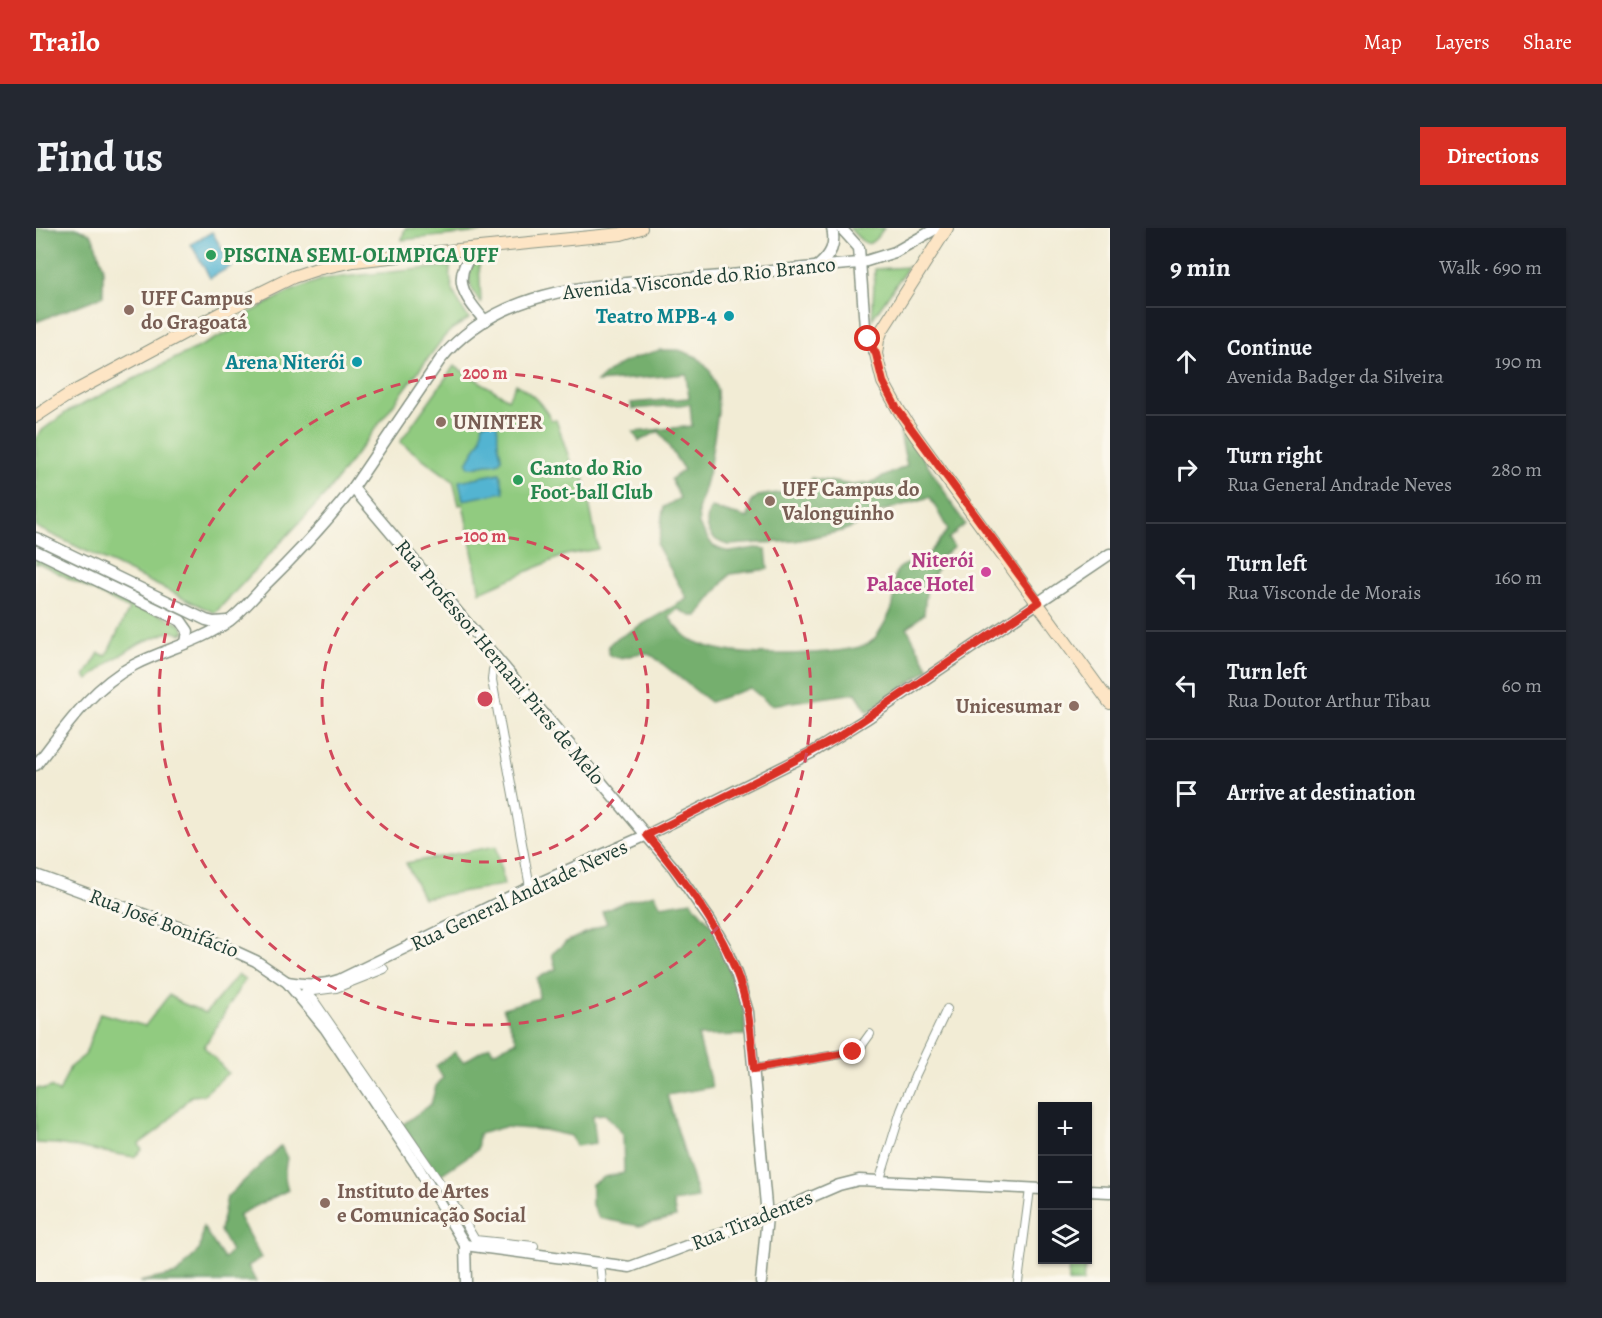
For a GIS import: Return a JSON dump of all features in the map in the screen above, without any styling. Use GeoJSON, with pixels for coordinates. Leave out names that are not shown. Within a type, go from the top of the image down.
{"type":"FeatureCollection","features":[{"type":"Feature","properties":{"kind":"main road"},"geometry":{"type":"LineString","coordinates":[[36,416],[68,395],[293,277],[317,269],[354,261],[621,234],[641,228]]}},
{"type":"Feature","properties":{"kind":"main road"},"geometry":{"type":"LineString","coordinates":[[947,228],[882,330],[876,354],[883,382],[897,409],[1110,702]]}},
{"type":"Feature","properties":{"kind":"street"},"geometry":{"type":"LineString","coordinates":[[818,267],[832,250],[834,241],[832,228]]}},
{"type":"Feature","properties":{"kind":"street","name":"Avenida Visconde do Rio Branco"},"geometry":{"type":"LineString","coordinates":[[841,228],[859,248],[865,327],[876,354]]}},
{"type":"Feature","properties":{"kind":"street","name":"Avenida Visconde do Rio Branco"},"geometry":{"type":"LineString","coordinates":[[36,765],[77,712],[109,681],[134,665],[208,634],[230,620],[305,544],[353,488],[440,360],[463,334],[534,298],[579,287],[860,263],[901,249],[938,228]]}},
{"type":"Feature","properties":{"kind":"street"},"geometry":{"type":"LineString","coordinates":[[478,248],[464,265],[461,282],[467,299],[485,321]]}},
{"type":"Feature","properties":{"kind":"street","name":"Rua Professor Hernani Pires de Melo"},"geometry":{"type":"LineString","coordinates":[[353,488],[647,835],[694,897],[725,946],[748,1012],[754,1069],[767,1216],[760,1282]]}},
{"type":"Feature","properties":{"kind":"street"},"geometry":{"type":"LineString","coordinates":[[36,538],[206,620],[219,622],[230,620]]}},
{"type":"Feature","properties":{"kind":"street"},"geometry":{"type":"LineString","coordinates":[[36,551],[182,621],[188,631],[186,644]]}},
{"type":"Feature","properties":{"kind":"street","name":"Rua General Andrade Neves"},"geometry":{"type":"LineString","coordinates":[[287,982],[314,986],[339,980],[530,887],[647,835],[828,744],[1110,554]]}},
{"type":"Feature","properties":{"kind":"street"},"geometry":{"type":"LineString","coordinates":[[499,661],[493,670],[492,680],[530,887]]}},
{"type":"Feature","properties":{"kind":"street","name":"Rua José Bonifácio"},"geometry":{"type":"LineString","coordinates":[[36,875],[193,932],[256,961],[287,982]]}},
{"type":"Feature","properties":{"kind":"street"},"geometry":{"type":"LineString","coordinates":[[384,969],[336,988],[304,992],[315,1002],[449,1196],[475,1240],[534,1246]]}},
{"type":"Feature","properties":{"kind":"street"},"geometry":{"type":"LineString","coordinates":[[287,982],[331,1037],[418,1167],[465,1245],[466,1282]]}},
{"type":"Feature","properties":{"kind":"street"},"geometry":{"type":"LineString","coordinates":[[880,1179],[901,1112],[947,1009]]}},
{"type":"Feature","properties":{"kind":"street"},"geometry":{"type":"LineString","coordinates":[[754,1069],[853,1052],[860,1048],[870,1034]]}},
{"type":"Feature","properties":{"kind":"street","name":"Rua Tiradentes"},"geometry":{"type":"LineString","coordinates":[[465,1245],[630,1267],[767,1216],[839,1185],[859,1180],[880,1179],[1038,1189]]}},
{"type":"Feature","properties":{"kind":"street"},"geometry":{"type":"LineString","coordinates":[[1018,1282],[1030,1189]]}},
{"type":"Feature","properties":{"kind":"street"},"geometry":{"type":"LineString","coordinates":[[1092,1191],[1110,1192]]}},
{"type":"Feature","properties":{"kind":"street"},"geometry":{"type":"LineString","coordinates":[[600,1264],[602,1282]]}},
{"type":"Feature","properties":{"kind":"green space"},"geometry":{"type":"Polygon","coordinates":[[[36,228],[78,228],[92,235],[103,266],[103,296],[36,322],[36,228]]]}},
{"type":"Feature","properties":{"kind":"green space"},"geometry":{"type":"Polygon","coordinates":[[[405,228],[521,228],[402,240],[405,228]]]}},
{"type":"Feature","properties":{"kind":"green space"},"geometry":{"type":"Polygon","coordinates":[[[849,228],[884,228],[871,243],[867,243],[849,228]]]}},
{"type":"Feature","properties":{"kind":"green space"},"geometry":{"type":"Polygon","coordinates":[[[479,262],[481,303],[470,281],[472,265],[479,262]]]}},
{"type":"Feature","properties":{"kind":"green space"},"geometry":{"type":"Polygon","coordinates":[[[450,266],[455,294],[469,319],[452,329],[444,337],[327,493],[215,613],[36,527],[36,438],[41,431],[67,412],[239,327],[244,316],[289,292],[323,279],[450,266]]]}},
{"type":"Feature","properties":{"kind":"green space"},"geometry":{"type":"Polygon","coordinates":[[[908,267],[872,319],[875,269],[908,267]]]}},
{"type":"Feature","properties":{"kind":"green space"},"geometry":{"type":"Polygon","coordinates":[[[660,350],[679,350],[697,357],[710,371],[717,390],[718,412],[709,470],[698,510],[699,525],[713,546],[722,550],[731,552],[755,548],[766,549],[768,569],[730,574],[697,616],[691,616],[678,609],[669,617],[691,640],[722,650],[757,654],[802,654],[846,650],[862,646],[875,638],[890,613],[893,605],[894,580],[898,569],[923,561],[948,530],[930,497],[876,513],[842,531],[795,541],[729,545],[716,540],[709,532],[707,521],[711,508],[748,518],[751,502],[758,496],[811,488],[811,478],[852,485],[870,483],[907,466],[900,433],[911,438],[965,524],[948,539],[954,547],[940,558],[937,564],[939,567],[927,581],[924,614],[907,628],[929,669],[868,712],[856,693],[771,705],[750,688],[710,702],[652,656],[639,653],[617,658],[608,654],[609,645],[613,641],[687,599],[657,545],[664,507],[680,498],[671,479],[684,470],[659,431],[639,441],[633,432],[692,426],[690,404],[632,409],[631,403],[689,398],[686,374],[597,382],[611,370],[626,362],[660,350]]]}},
{"type":"Feature","properties":{"kind":"green space","name":"Canto do Rio Foot-ball Club"},"geometry":{"type":"Polygon","coordinates":[[[454,366],[508,399],[516,384],[536,399],[551,420],[556,420],[576,478],[584,476],[598,549],[565,555],[480,592],[463,504],[459,505],[453,481],[400,442],[454,366]]]}},
{"type":"Feature","properties":{"kind":"green space"},"geometry":{"type":"Polygon","coordinates":[[[36,556],[182,625],[185,632],[181,634],[171,631],[140,643],[111,661],[88,680],[85,676],[99,653],[106,656],[129,609],[39,563],[36,564],[36,556]]]}},
{"type":"Feature","properties":{"kind":"green space"},"geometry":{"type":"Polygon","coordinates":[[[496,846],[504,885],[423,898],[406,863],[496,846]]]}},
{"type":"Feature","properties":{"kind":"green space"},"geometry":{"type":"Polygon","coordinates":[[[654,894],[661,906],[691,901],[725,941],[744,980],[745,1035],[698,1036],[712,1087],[667,1095],[698,1198],[673,1202],[676,1217],[639,1226],[599,1218],[592,1205],[592,1184],[604,1177],[624,1173],[623,1134],[605,1114],[593,1115],[596,1143],[576,1146],[571,1136],[544,1130],[504,1127],[479,1134],[477,1150],[437,1177],[402,1125],[431,1104],[436,1086],[443,1078],[436,1066],[455,1052],[463,1062],[490,1046],[493,1052],[517,1041],[503,1008],[539,998],[537,978],[556,969],[552,954],[566,942],[607,923],[602,912],[624,902],[654,894]]]}},
{"type":"Feature","properties":{"kind":"green space"},"geometry":{"type":"Polygon","coordinates":[[[238,975],[245,979],[204,1047],[228,1073],[203,1095],[191,1096],[161,1128],[139,1144],[142,1150],[134,1157],[57,1144],[36,1143],[36,1088],[51,1087],[59,1093],[70,1067],[85,1055],[100,1013],[145,1026],[169,995],[206,1013],[238,975]]]}},
{"type":"Feature","properties":{"kind":"green space"},"geometry":{"type":"Polygon","coordinates":[[[281,1146],[287,1158],[285,1174],[288,1190],[238,1215],[261,1258],[248,1266],[256,1282],[139,1282],[177,1274],[200,1249],[203,1227],[224,1259],[231,1251],[220,1231],[227,1197],[281,1146]]]}},
{"type":"Feature","properties":{"kind":"green space"},"geometry":{"type":"Polygon","coordinates":[[[1069,1265],[1085,1266],[1083,1282],[1068,1282],[1069,1265]]]}},
{"type":"Feature","properties":{"kind":"water","name":"PISCINA SEMI-OLIMPICA UFF"},"geometry":{"type":"Polygon","coordinates":[[[212,232],[232,266],[210,278],[191,244],[212,232]]]}},
{"type":"Feature","properties":{"kind":"water"},"geometry":{"type":"Polygon","coordinates":[[[491,420],[496,422],[497,426],[501,460],[494,464],[469,467],[467,463],[481,439],[483,423],[491,420]]]}},
{"type":"Feature","properties":{"kind":"water"},"geometry":{"type":"Polygon","coordinates":[[[500,473],[504,492],[463,500],[459,481],[500,473]]]}},
{"type":"Feature","properties":{"kind":"place","name":"PISCINA SEMI-OLIMPICA UFF"},"geometry":{"type":"Point","coordinates":[211,255]}},
{"type":"Feature","properties":{"kind":"place","name":"UFF Campus do Gragoatá"},"geometry":{"type":"Point","coordinates":[129,310]}},
{"type":"Feature","properties":{"kind":"place","name":"Teatro MPB-4"},"geometry":{"type":"Point","coordinates":[729,316]}},
{"type":"Feature","properties":{"kind":"place","name":"Arena Niterói"},"geometry":{"type":"Point","coordinates":[357,362]}},
{"type":"Feature","properties":{"kind":"place","name":"UNINTER"},"geometry":{"type":"Point","coordinates":[441,422]}},
{"type":"Feature","properties":{"kind":"place","name":"Canto do Rio Foot-ball Club"},"geometry":{"type":"Point","coordinates":[518,480]}},
{"type":"Feature","properties":{"kind":"place","name":"UFF Campus do Valonguinho"},"geometry":{"type":"Point","coordinates":[770,501]}},
{"type":"Feature","properties":{"kind":"place","name":"Niterói Palace Hotel"},"geometry":{"type":"Point","coordinates":[986,572]}},
{"type":"Feature","properties":{"kind":"place","name":"Unicesumar"},"geometry":{"type":"Point","coordinates":[1074,706]}},
{"type":"Feature","properties":{"kind":"place","name":"Instituto de Artes e Comunicação Social"},"geometry":{"type":"Point","coordinates":[325,1203]}},
{"type":"Feature","properties":{"kind":"route"},"geometry":{"type":"LineString","coordinates":[[853,1052],[754,1069],[748,1012],[725,946],[673,867],[647,835],[835,739],[1039,602],[897,409],[883,382],[876,354],[868,339]]}}]}
